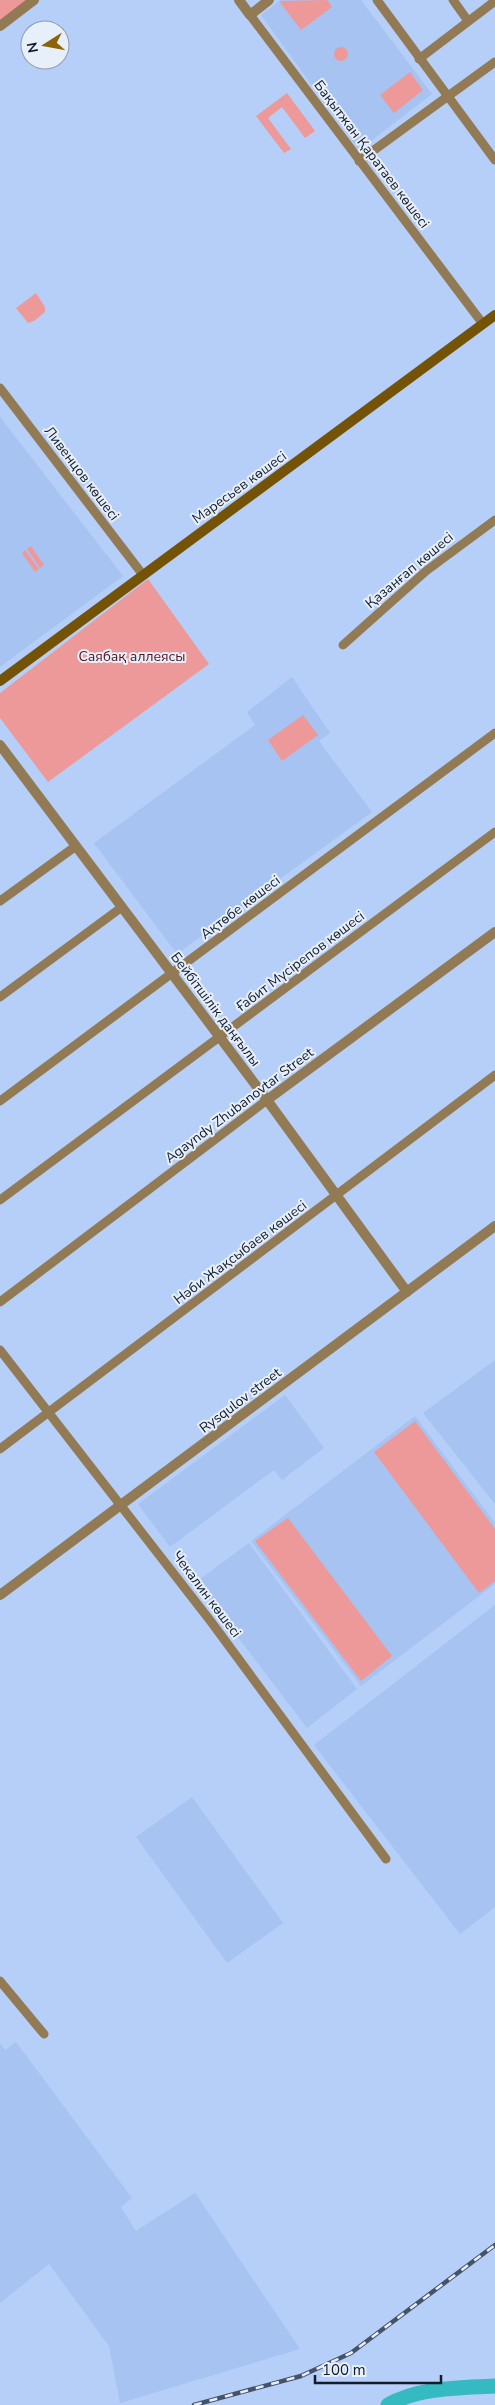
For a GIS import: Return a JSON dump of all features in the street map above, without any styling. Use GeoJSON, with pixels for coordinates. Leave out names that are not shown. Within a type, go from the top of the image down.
{"type":"FeatureCollection","features":[{"type":"Feature","properties":{"kind":"main road","name":"Маресьев көшесі"},"geometry":{"type":"LineString","coordinates":[[0,681],[495,315]]}},
{"type":"Feature","properties":{"kind":"street"},"geometry":{"type":"LineString","coordinates":[[0,26],[34,0]]}},
{"type":"Feature","properties":{"kind":"street","name":"Бақытжан Қаратаев көшесі"},"geometry":{"type":"LineString","coordinates":[[239,0],[483,324]]}},
{"type":"Feature","properties":{"kind":"street"},"geometry":{"type":"LineString","coordinates":[[250,14],[269,0]]}},
{"type":"Feature","properties":{"kind":"street"},"geometry":{"type":"LineString","coordinates":[[377,0],[495,160]]}},
{"type":"Feature","properties":{"kind":"street"},"geometry":{"type":"LineString","coordinates":[[454,0],[468,21]]}},
{"type":"Feature","properties":{"kind":"street"},"geometry":{"type":"LineString","coordinates":[[419,58],[495,1]]}},
{"type":"Feature","properties":{"kind":"street"},"geometry":{"type":"LineString","coordinates":[[360,161],[495,62]]}},
{"type":"Feature","properties":{"kind":"street","name":"Ливенцов көшесі"},"geometry":{"type":"LineString","coordinates":[[0,388],[143,575]]}},
{"type":"Feature","properties":{"kind":"street","name":"Қазанғап көшесі"},"geometry":{"type":"LineString","coordinates":[[343,645],[426,571],[495,520]]}},
{"type":"Feature","properties":{"kind":"street","name":"Ақтөбе көшесі"},"geometry":{"type":"LineString","coordinates":[[0,1101],[495,733]]}},
{"type":"Feature","properties":{"kind":"street","name":"Бейбітшілік даңғылы"},"geometry":{"type":"LineString","coordinates":[[1,749],[221,1038],[407,1292]]}},
{"type":"Feature","properties":{"kind":"street","name":"Ғабит Мүсірепов көшесі"},"geometry":{"type":"LineString","coordinates":[[0,1200],[221,1038],[495,832]]}},
{"type":"Feature","properties":{"kind":"street"},"geometry":{"type":"LineString","coordinates":[[0,901],[76,846]]}},
{"type":"Feature","properties":{"kind":"street"},"geometry":{"type":"LineString","coordinates":[[0,997],[122,907]]}},
{"type":"Feature","properties":{"kind":"street","name":"Agayndy Zhubanovtar Street"},"geometry":{"type":"LineString","coordinates":[[0,1302],[267,1100],[495,932]]}},
{"type":"Feature","properties":{"kind":"street","name":"Нәби Жақсыбаев көшесі"},"geometry":{"type":"LineString","coordinates":[[0,1449],[495,1075]]}},
{"type":"Feature","properties":{"kind":"street","name":"Rysqulov street"},"geometry":{"type":"LineString","coordinates":[[0,1596],[495,1226]]}},
{"type":"Feature","properties":{"kind":"street","name":"Чекалин көшесі"},"geometry":{"type":"LineString","coordinates":[[0,1350],[218,1631],[386,1859]]}},
{"type":"Feature","properties":{"kind":"street"},"geometry":{"type":"LineString","coordinates":[[0,1981],[44,2034]]}},
{"type":"Feature","properties":{"kind":"shaded area"},"geometry":{"type":"Polygon","coordinates":[[[281,0],[361,0],[432,94],[359,150],[261,15],[281,0]]]}},
{"type":"Feature","properties":{"kind":"shaded area"},"geometry":{"type":"Polygon","coordinates":[[[0,417],[123,576],[0,667],[0,417]]]}},
{"type":"Feature","properties":{"kind":"shaded area"},"geometry":{"type":"Polygon","coordinates":[[[292,677],[330,733],[319,741],[372,812],[177,954],[94,843],[255,725],[247,712],[292,677]]]}},
{"type":"Feature","properties":{"kind":"shaded area"},"geometry":{"type":"Polygon","coordinates":[[[495,1360],[495,1504],[423,1413],[495,1360]]]}},
{"type":"Feature","properties":{"kind":"shaded area"},"geometry":{"type":"Polygon","coordinates":[[[285,1395],[324,1448],[282,1480],[274,1470],[170,1547],[138,1504],[285,1395]]]}},
{"type":"Feature","properties":{"kind":"shaded area"},"geometry":{"type":"Polygon","coordinates":[[[415,1416],[495,1523],[495,1584],[361,1686],[251,1541],[415,1416]]]}},
{"type":"Feature","properties":{"kind":"shaded area"},"geometry":{"type":"Polygon","coordinates":[[[249,1543],[357,1689],[307,1728],[196,1582],[249,1543]]]}},
{"type":"Feature","properties":{"kind":"shaded area"},"geometry":{"type":"Polygon","coordinates":[[[495,1605],[495,1907],[460,1934],[314,1745],[495,1605]]]}},
{"type":"Feature","properties":{"kind":"shaded area"},"geometry":{"type":"Polygon","coordinates":[[[192,1797],[283,1923],[227,1963],[136,1837],[192,1797]]]}},
{"type":"Feature","properties":{"kind":"shaded area"},"geometry":{"type":"Polygon","coordinates":[[[16,2042],[132,2198],[121,2207],[136,2231],[195,2193],[300,2349],[120,2403],[109,2346],[49,2264],[0,2303],[0,2043],[5,2050],[16,2042]]]}},
{"type":"Feature","properties":{"kind":"green space"},"geometry":{"type":"Polygon","coordinates":[[[0,0],[27,0],[0,20],[0,0]]]}},
{"type":"Feature","properties":{"kind":"green space"},"geometry":{"type":"Polygon","coordinates":[[[327,0],[332,7],[301,30],[279,1],[327,0]]]}},
{"type":"Feature","properties":{"kind":"green space"},"geometry":{"type":"Polygon","coordinates":[[[341,47],[346,49],[348,54],[346,59],[341,61],[336,59],[334,54],[336,49],[341,47]]]}},
{"type":"Feature","properties":{"kind":"green space"},"geometry":{"type":"Polygon","coordinates":[[[410,72],[423,90],[394,113],[380,95],[410,72]]]}},
{"type":"Feature","properties":{"kind":"green space"},"geometry":{"type":"Polygon","coordinates":[[[287,93],[315,131],[305,138],[282,107],[268,118],[291,149],[284,153],[256,116],[287,93]]]}},
{"type":"Feature","properties":{"kind":"green space"},"geometry":{"type":"Polygon","coordinates":[[[36,293],[45,307],[45,312],[34,321],[28,323],[16,308],[36,293]]]}},
{"type":"Feature","properties":{"kind":"green space"},"geometry":{"type":"Polygon","coordinates":[[[31,546],[44,565],[40,568],[27,549],[31,546]]]}},
{"type":"Feature","properties":{"kind":"green space"},"geometry":{"type":"Polygon","coordinates":[[[25,550],[39,569],[35,572],[22,553],[25,550]]]}},
{"type":"Feature","properties":{"kind":"green space","name":"Саябақ аллеясы"},"geometry":{"type":"Polygon","coordinates":[[[148,579],[209,664],[48,782],[0,718],[0,693],[148,579]]]}},
{"type":"Feature","properties":{"kind":"green space"},"geometry":{"type":"Polygon","coordinates":[[[303,715],[318,735],[282,761],[268,740],[303,715]]]}},
{"type":"Feature","properties":{"kind":"green space"},"geometry":{"type":"Polygon","coordinates":[[[415,1421],[495,1529],[495,1581],[479,1593],[374,1452],[415,1421]]]}},
{"type":"Feature","properties":{"kind":"green space"},"geometry":{"type":"Polygon","coordinates":[[[288,1518],[392,1656],[361,1681],[255,1541],[288,1518]]]}},
{"type":"Feature","properties":{"kind":"waterway"},"geometry":{"type":"LineString","coordinates":[[388,2405],[400,2399],[426,2392],[454,2388],[495,2386]]}},
{"type":"Feature","properties":{"kind":"railway"},"geometry":{"type":"LineString","coordinates":[[194,2405],[301,2376],[351,2353],[495,2245]]}}]}
